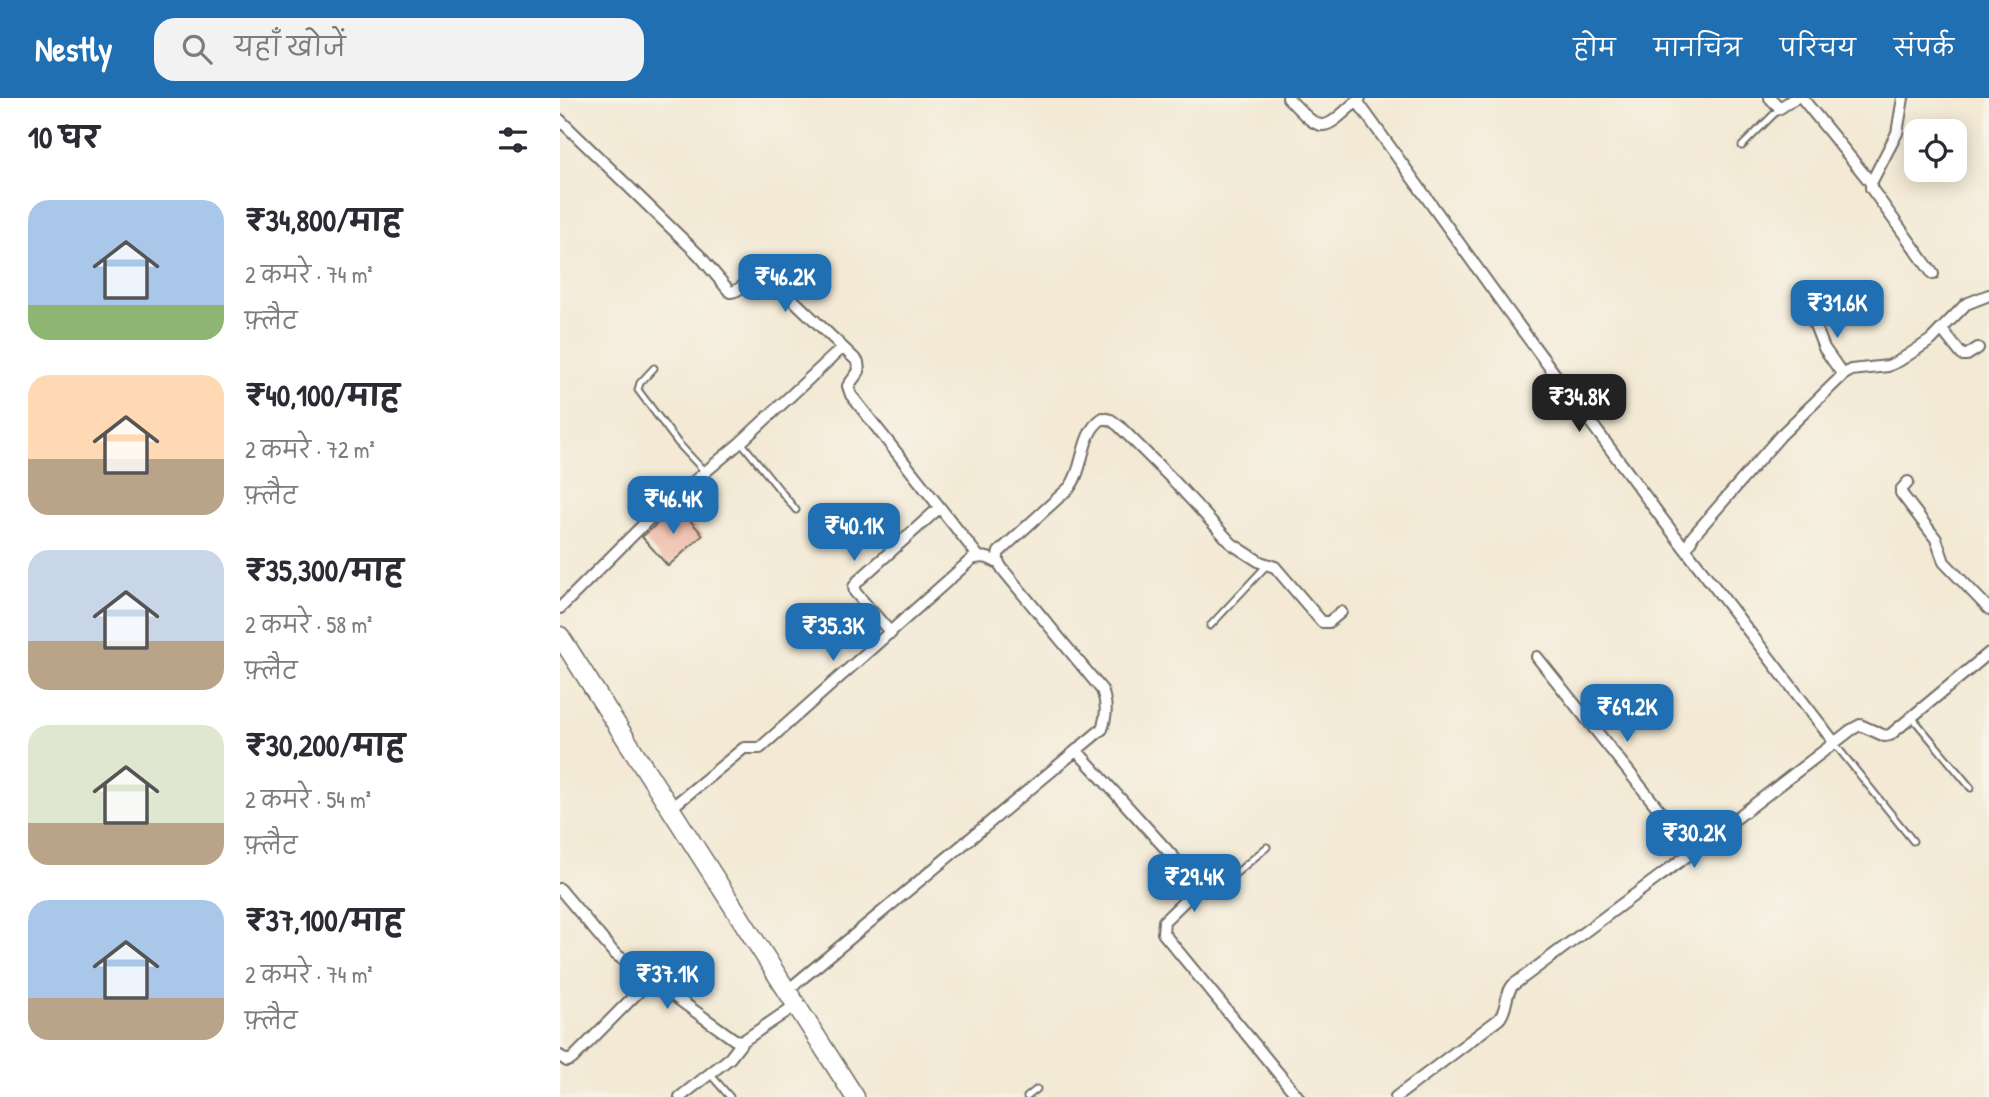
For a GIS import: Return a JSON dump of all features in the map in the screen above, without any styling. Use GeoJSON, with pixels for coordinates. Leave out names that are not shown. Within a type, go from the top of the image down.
{"type":"FeatureCollection","features":[{"type":"Feature","properties":{"kind":"main road"},"geometry":{"type":"LineString","coordinates":[[560,636],[855,1097]]}},
{"type":"Feature","properties":{"kind":"street"},"geometry":{"type":"LineString","coordinates":[[1288,98],[1309,121],[1322,126],[1331,123],[1359,99],[1508,311],[1686,550],[1834,742]]}},
{"type":"Feature","properties":{"kind":"street"},"geometry":{"type":"LineString","coordinates":[[1770,98],[1780,108],[1796,98]]}},
{"type":"Feature","properties":{"kind":"street"},"geometry":{"type":"LineString","coordinates":[[1802,98],[1871,183],[1873,192],[1933,274]]}},
{"type":"Feature","properties":{"kind":"street"},"geometry":{"type":"LineString","coordinates":[[1871,183],[1897,132],[1903,98]]}},
{"type":"Feature","properties":{"kind":"street"},"geometry":{"type":"LineString","coordinates":[[560,120],[700,256],[730,292],[737,291],[756,273],[764,272],[858,362],[859,371],[848,386],[851,395],[979,556]]}},
{"type":"Feature","properties":{"kind":"street"},"geometry":{"type":"LineString","coordinates":[[1686,550],[1693,536],[1781,435],[1843,375],[1851,370],[1893,365],[1931,340],[1966,303],[1989,295]]}},
{"type":"Feature","properties":{"kind":"street"},"geometry":{"type":"LineString","coordinates":[[1811,315],[1824,348],[1843,375]]}},
{"type":"Feature","properties":{"kind":"street"},"geometry":{"type":"LineString","coordinates":[[1942,330],[1962,355],[1978,348]]}},
{"type":"Feature","properties":{"kind":"street"},"geometry":{"type":"LineString","coordinates":[[560,608],[636,531],[741,442],[842,348]]}},
{"type":"Feature","properties":{"kind":"street"},"geometry":{"type":"LineString","coordinates":[[998,563],[999,552],[1074,482],[1090,431],[1102,418],[1119,426],[1232,544],[1279,571],[1315,617],[1322,622],[1329,622],[1341,612]]}},
{"type":"Feature","properties":{"kind":"street"},"geometry":{"type":"LineString","coordinates":[[1908,482],[1900,490],[1901,493],[1936,539],[1944,562],[1989,610]]}},
{"type":"Feature","properties":{"kind":"street"},"geometry":{"type":"LineString","coordinates":[[891,632],[855,592],[855,587],[858,581],[939,508]]}},
{"type":"Feature","properties":{"kind":"street"},"geometry":{"type":"LineString","coordinates":[[671,808],[744,748],[760,748],[972,559],[979,556],[998,563],[1102,690],[1106,701],[1107,716],[1102,729],[743,1041],[730,1058],[680,1097]]}},
{"type":"Feature","properties":{"kind":"street"},"geometry":{"type":"LineString","coordinates":[[1396,1097],[1499,1020],[1504,1014],[1509,989],[1513,985],[1695,850],[1834,742],[1860,725],[1885,736],[1891,735],[1989,653]]}},
{"type":"Feature","properties":{"kind":"street"},"geometry":{"type":"LineString","coordinates":[[1537,657],[1665,817],[1695,850]]}},
{"type":"Feature","properties":{"kind":"street"},"geometry":{"type":"LineString","coordinates":[[1077,751],[1193,878],[1196,887],[1194,892],[1164,921],[1163,933],[1298,1097]]}},
{"type":"Feature","properties":{"kind":"street"},"geometry":{"type":"LineString","coordinates":[[560,889],[614,953],[735,1040],[743,1041]]}},
{"type":"Feature","properties":{"kind":"street"},"geometry":{"type":"LineString","coordinates":[[560,1056],[567,1061],[572,1059],[650,980]]}},
{"type":"Feature","properties":{"kind":"lane"},"geometry":{"type":"LineString","coordinates":[[1742,146],[1780,108]]}},
{"type":"Feature","properties":{"kind":"lane"},"geometry":{"type":"LineString","coordinates":[[654,368],[640,383],[638,390],[678,443],[705,472]]}},
{"type":"Feature","properties":{"kind":"lane"},"geometry":{"type":"LineString","coordinates":[[741,442],[796,510]]}},
{"type":"Feature","properties":{"kind":"lane"},"geometry":{"type":"LineString","coordinates":[[1210,626],[1268,564]]}},
{"type":"Feature","properties":{"kind":"lane"},"geometry":{"type":"LineString","coordinates":[[1912,717],[1971,788]]}},
{"type":"Feature","properties":{"kind":"lane"},"geometry":{"type":"LineString","coordinates":[[1834,742],[1913,841]]}},
{"type":"Feature","properties":{"kind":"lane"},"geometry":{"type":"LineString","coordinates":[[1196,887],[1216,890],[1266,847]]}},
{"type":"Feature","properties":{"kind":"lane"},"geometry":{"type":"LineString","coordinates":[[710,1074],[730,1097]]}},
{"type":"Feature","properties":{"kind":"lane"},"geometry":{"type":"LineString","coordinates":[[1027,1097],[1037,1089]]}},
{"type":"Feature","properties":{"kind":"building"},"geometry":{"type":"Polygon","coordinates":[[[677,506],[703,535],[668,566],[642,537],[677,506]]]}}]}
